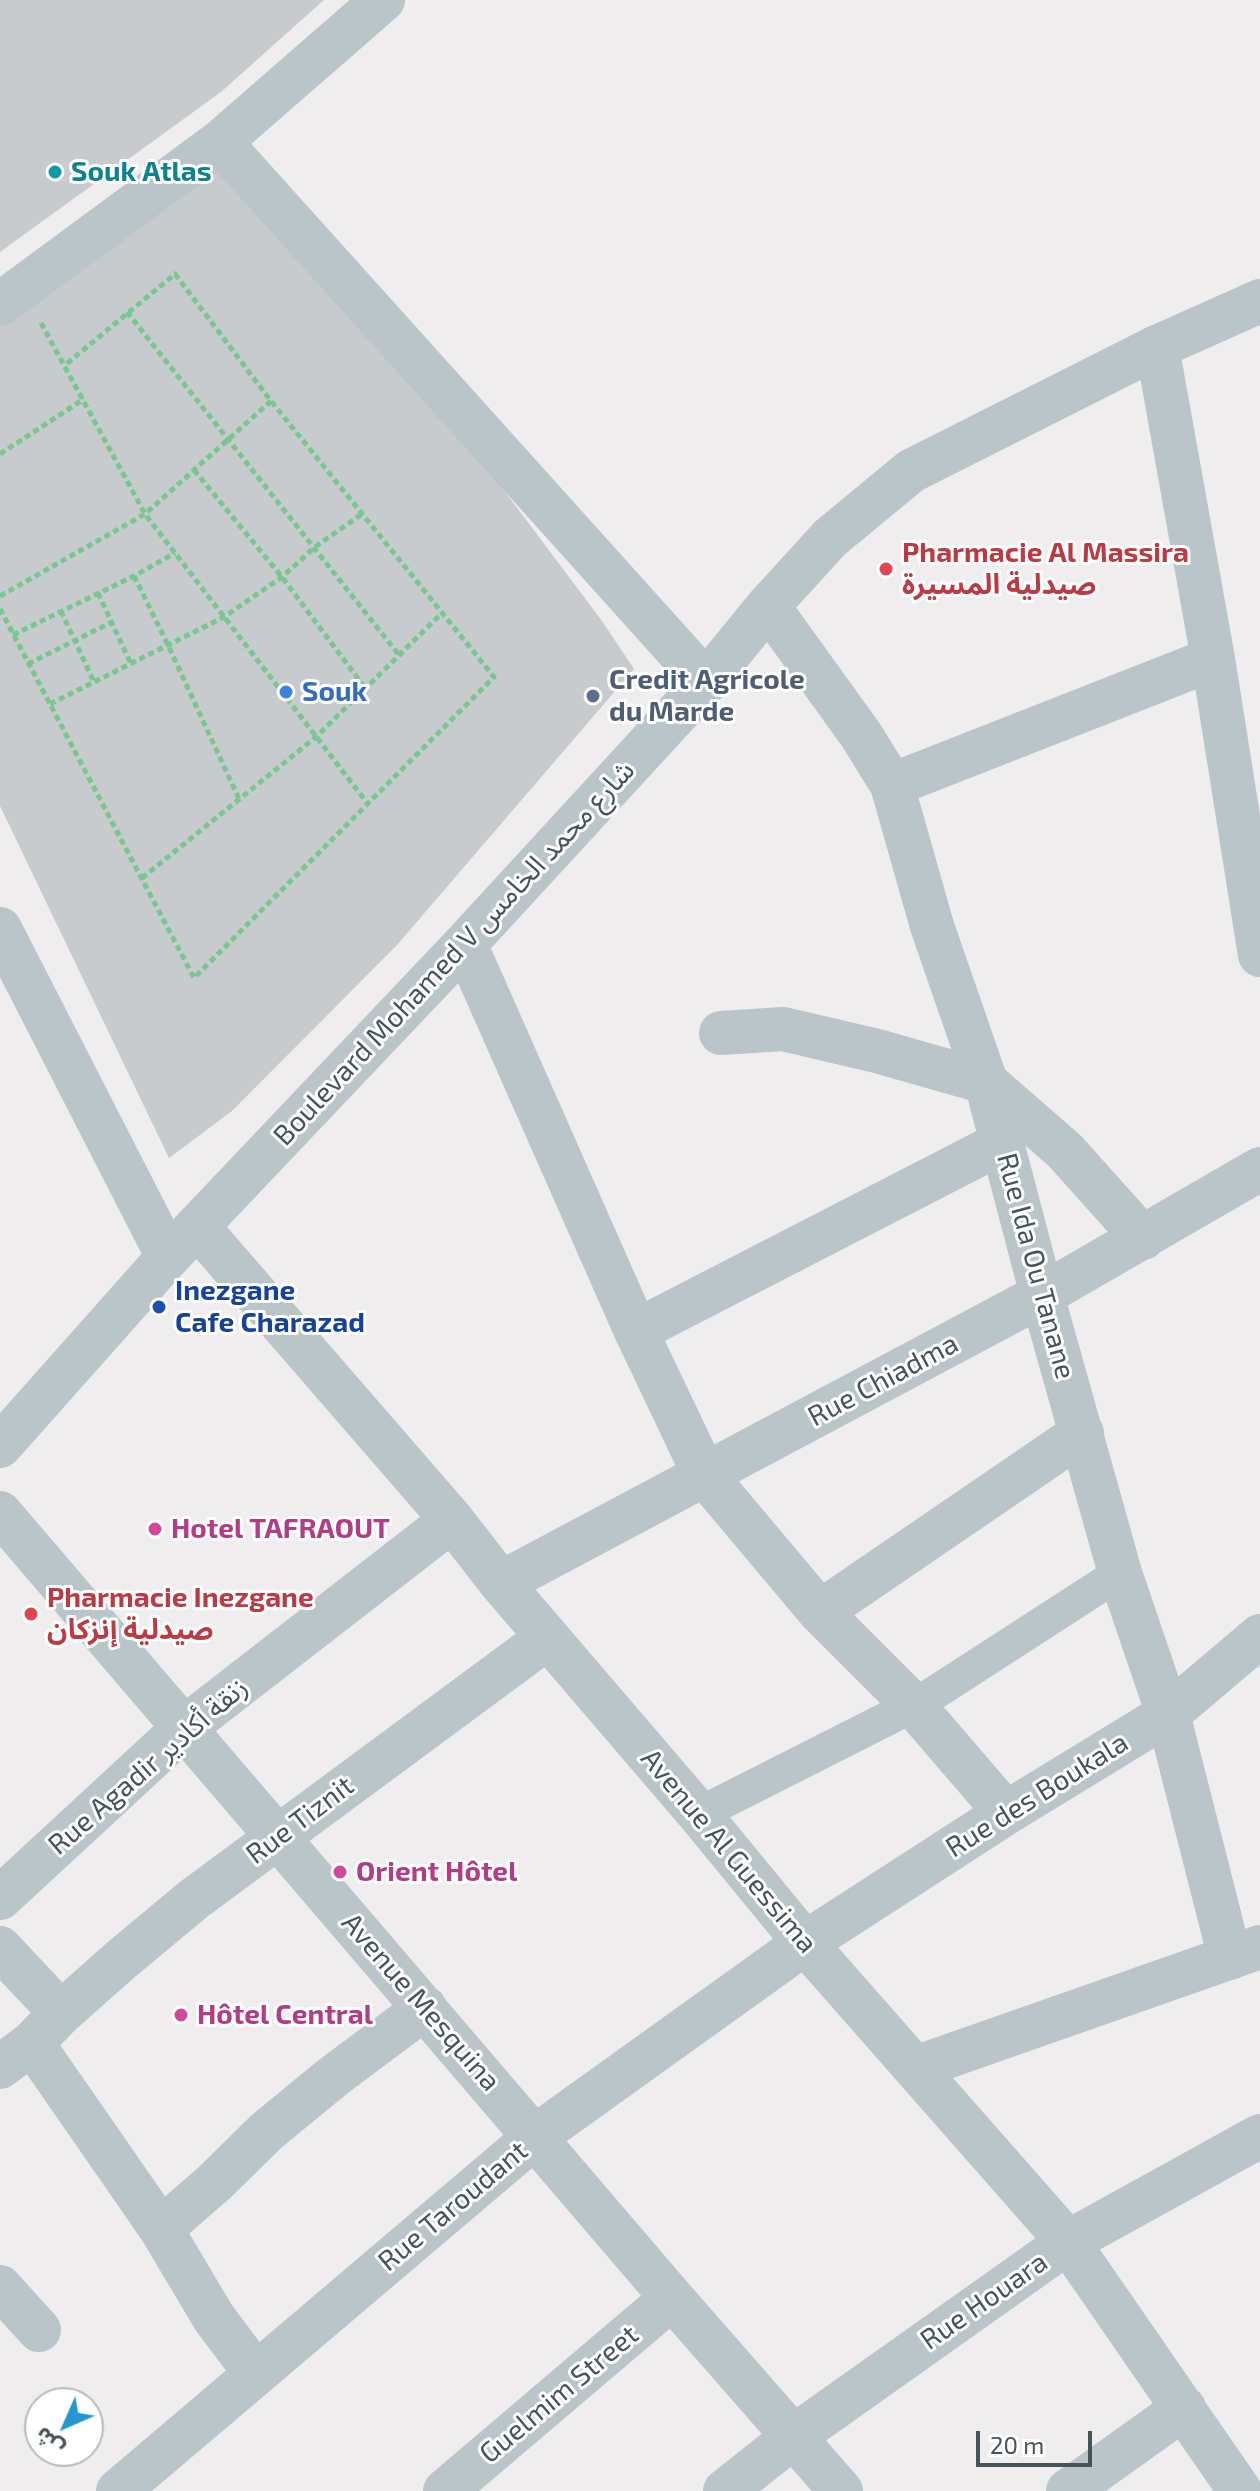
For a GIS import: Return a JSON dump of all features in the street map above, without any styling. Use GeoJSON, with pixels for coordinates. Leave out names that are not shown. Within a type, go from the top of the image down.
{"type":"FeatureCollection","features":[{"type":"Feature","properties":{"kind":"street"},"geometry":{"type":"LineString","coordinates":[[0,304],[220,142],[383,0]]}},
{"type":"Feature","properties":{"kind":"street"},"geometry":{"type":"LineString","coordinates":[[220,142],[706,682]]}},
{"type":"Feature","properties":{"kind":"street","name":"Boulevard Mohamed V شارع محمد الخامس"},"geometry":{"type":"LineString","coordinates":[[0,1446],[182,1241],[465,944],[706,682],[768,606],[830,538],[911,471],[1157,347],[1260,301]]}},
{"type":"Feature","properties":{"kind":"street"},"geometry":{"type":"LineString","coordinates":[[1157,347],[1213,659],[1260,955]]}},
{"type":"Feature","properties":{"kind":"street","name":"Rue Ida Ou Tanane"},"geometry":{"type":"LineString","coordinates":[[768,606],[861,735],[892,785],[932,926],[986,1082],[1120,1573],[1245,1953]]}},
{"type":"Feature","properties":{"kind":"street"},"geometry":{"type":"LineString","coordinates":[[892,785],[1213,659]]}},
{"type":"Feature","properties":{"kind":"street","name":"Avenue Al Guessima"},"geometry":{"type":"LineString","coordinates":[[0,929],[182,1241],[452,1520],[501,1583],[805,1943],[1068,2242],[1240,2491]]}},
{"type":"Feature","properties":{"kind":"street"},"geometry":{"type":"LineString","coordinates":[[465,944],[636,1331],[704,1474],[820,1612],[914,1706],[1006,1813]]}},
{"type":"Feature","properties":{"kind":"street"},"geometry":{"type":"LineString","coordinates":[[721,1033],[783,1029],[877,1051],[986,1082],[1065,1151],[1143,1238]]}},
{"type":"Feature","properties":{"kind":"street"},"geometry":{"type":"LineString","coordinates":[[636,1331],[1003,1142]]}},
{"type":"Feature","properties":{"kind":"street","name":"Rue Chiadma"},"geometry":{"type":"LineString","coordinates":[[501,1583],[1042,1295],[1260,1169]]}},
{"type":"Feature","properties":{"kind":"street"},"geometry":{"type":"LineString","coordinates":[[820,1612],[1082,1433]]}},
{"type":"Feature","properties":{"kind":"street","name":"Avenue Mesquina"},"geometry":{"type":"LineString","coordinates":[[0,1513],[841,2491]]}},
{"type":"Feature","properties":{"kind":"street","name":"Rue Agadir زنقة أكادير"},"geometry":{"type":"LineString","coordinates":[[0,1898],[184,1728],[452,1520]]}},
{"type":"Feature","properties":{"kind":"street"},"geometry":{"type":"LineString","coordinates":[[699,1814],[914,1706],[1120,1573]]}},
{"type":"Feature","properties":{"kind":"street","name":"Rue des Boukala"},"geometry":{"type":"LineString","coordinates":[[805,1943],[1006,1813],[1168,1714],[1260,1636]]}},
{"type":"Feature","properties":{"kind":"street","name":"Rue Tiznit"},"geometry":{"type":"LineString","coordinates":[[31,2041],[194,1899],[547,1638]]}},
{"type":"Feature","properties":{"kind":"street","name":"Rue Taroudant"},"geometry":{"type":"LineString","coordinates":[[118,2491],[536,2136],[805,1943]]}},
{"type":"Feature","properties":{"kind":"street"},"geometry":{"type":"LineString","coordinates":[[0,1948],[31,2041],[161,2229],[214,2318],[256,2374]]}},
{"type":"Feature","properties":{"kind":"street"},"geometry":{"type":"LineString","coordinates":[[915,2068],[1245,1953]]}},
{"type":"Feature","properties":{"kind":"street"},"geometry":{"type":"LineString","coordinates":[[161,2229],[267,2131],[425,2008]]}},
{"type":"Feature","properties":{"kind":"street","name":"Rue Houara"},"geometry":{"type":"LineString","coordinates":[[725,2491],[793,2437],[1068,2242],[1260,2136]]}},
{"type":"Feature","properties":{"kind":"street"},"geometry":{"type":"LineString","coordinates":[[0,2287],[39,2330]]}},
{"type":"Feature","properties":{"kind":"street","name":"Guelmim Street"},"geometry":{"type":"LineString","coordinates":[[445,2491],[672,2298]]}},
{"type":"Feature","properties":{"kind":"street"},"geometry":{"type":"LineString","coordinates":[[1068,2491],[1184,2408]]}},
{"type":"Feature","properties":{"kind":"path"},"geometry":{"type":"LineString","coordinates":[[0,609],[194,978],[368,804],[494,677],[271,401],[175,274],[65,365],[145,514],[368,804]]}},
{"type":"Feature","properties":{"kind":"path"},"geometry":{"type":"LineString","coordinates":[[127,312],[399,655]]}},
{"type":"Feature","properties":{"kind":"path"},"geometry":{"type":"LineString","coordinates":[[0,454],[84,399]]}},
{"type":"Feature","properties":{"kind":"path"},"geometry":{"type":"LineString","coordinates":[[0,596],[145,514],[271,401]]}},
{"type":"Feature","properties":{"kind":"path"},"geometry":{"type":"LineString","coordinates":[[194,470],[282,577],[365,688]]}},
{"type":"Feature","properties":{"kind":"path"},"geometry":{"type":"LineString","coordinates":[[50,704],[224,617],[282,577],[315,547],[362,514]]}},
{"type":"Feature","properties":{"kind":"path"},"geometry":{"type":"LineString","coordinates":[[13,635],[175,553]]}},
{"type":"Feature","properties":{"kind":"path"},"geometry":{"type":"LineString","coordinates":[[134,576],[239,799]]}},
{"type":"Feature","properties":{"kind":"path"},"geometry":{"type":"LineString","coordinates":[[98,593],[131,664]]}},
{"type":"Feature","properties":{"kind":"path"},"geometry":{"type":"LineString","coordinates":[[61,611],[94,682]]}},
{"type":"Feature","properties":{"kind":"path"},"geometry":{"type":"LineString","coordinates":[[142,878],[316,737],[442,613]]}},
{"type":"Feature","properties":{"kind":"path"},"geometry":{"type":"LineString","coordinates":[[28,664],[112,622]]}},
{"type":"Feature","properties":{"kind":"building","name":"Souk Atlas"},"geometry":{"type":"Polygon","coordinates":[[[0,0],[324,0],[221,92],[0,252],[0,0]]]}},
{"type":"Feature","properties":{"kind":"building","name":"Souk"},"geometry":{"type":"Polygon","coordinates":[[[219,161],[494,477],[602,621],[634,669],[397,945],[232,1111],[169,1158],[0,806],[0,327],[219,161]]]}},
{"type":"Feature","properties":{"kind":"place","name":"Souk Atlas"},"geometry":{"type":"Point","coordinates":[55,172]}},
{"type":"Feature","properties":{"kind":"place","name":"Pharmacie Al Massira صيدلية المسيرة"},"geometry":{"type":"Point","coordinates":[886,569]}},
{"type":"Feature","properties":{"kind":"place","name":"Souk"},"geometry":{"type":"Point","coordinates":[286,692]}},
{"type":"Feature","properties":{"kind":"place","name":"Credit Agricole du Marde"},"geometry":{"type":"Point","coordinates":[593,696]}},
{"type":"Feature","properties":{"kind":"place","name":"Inezgane Cafe Charazad"},"geometry":{"type":"Point","coordinates":[159,1307]}},
{"type":"Feature","properties":{"kind":"place","name":"Hotel TAFRAOUT"},"geometry":{"type":"Point","coordinates":[155,1529]}},
{"type":"Feature","properties":{"kind":"place","name":"Pharmacie Inezgane صيدلية إنزكان"},"geometry":{"type":"Point","coordinates":[31,1614]}},
{"type":"Feature","properties":{"kind":"place","name":"Orient Hôtel"},"geometry":{"type":"Point","coordinates":[340,1872]}},
{"type":"Feature","properties":{"kind":"place","name":"Hôtel Central"},"geometry":{"type":"Point","coordinates":[181,2015]}}]}
